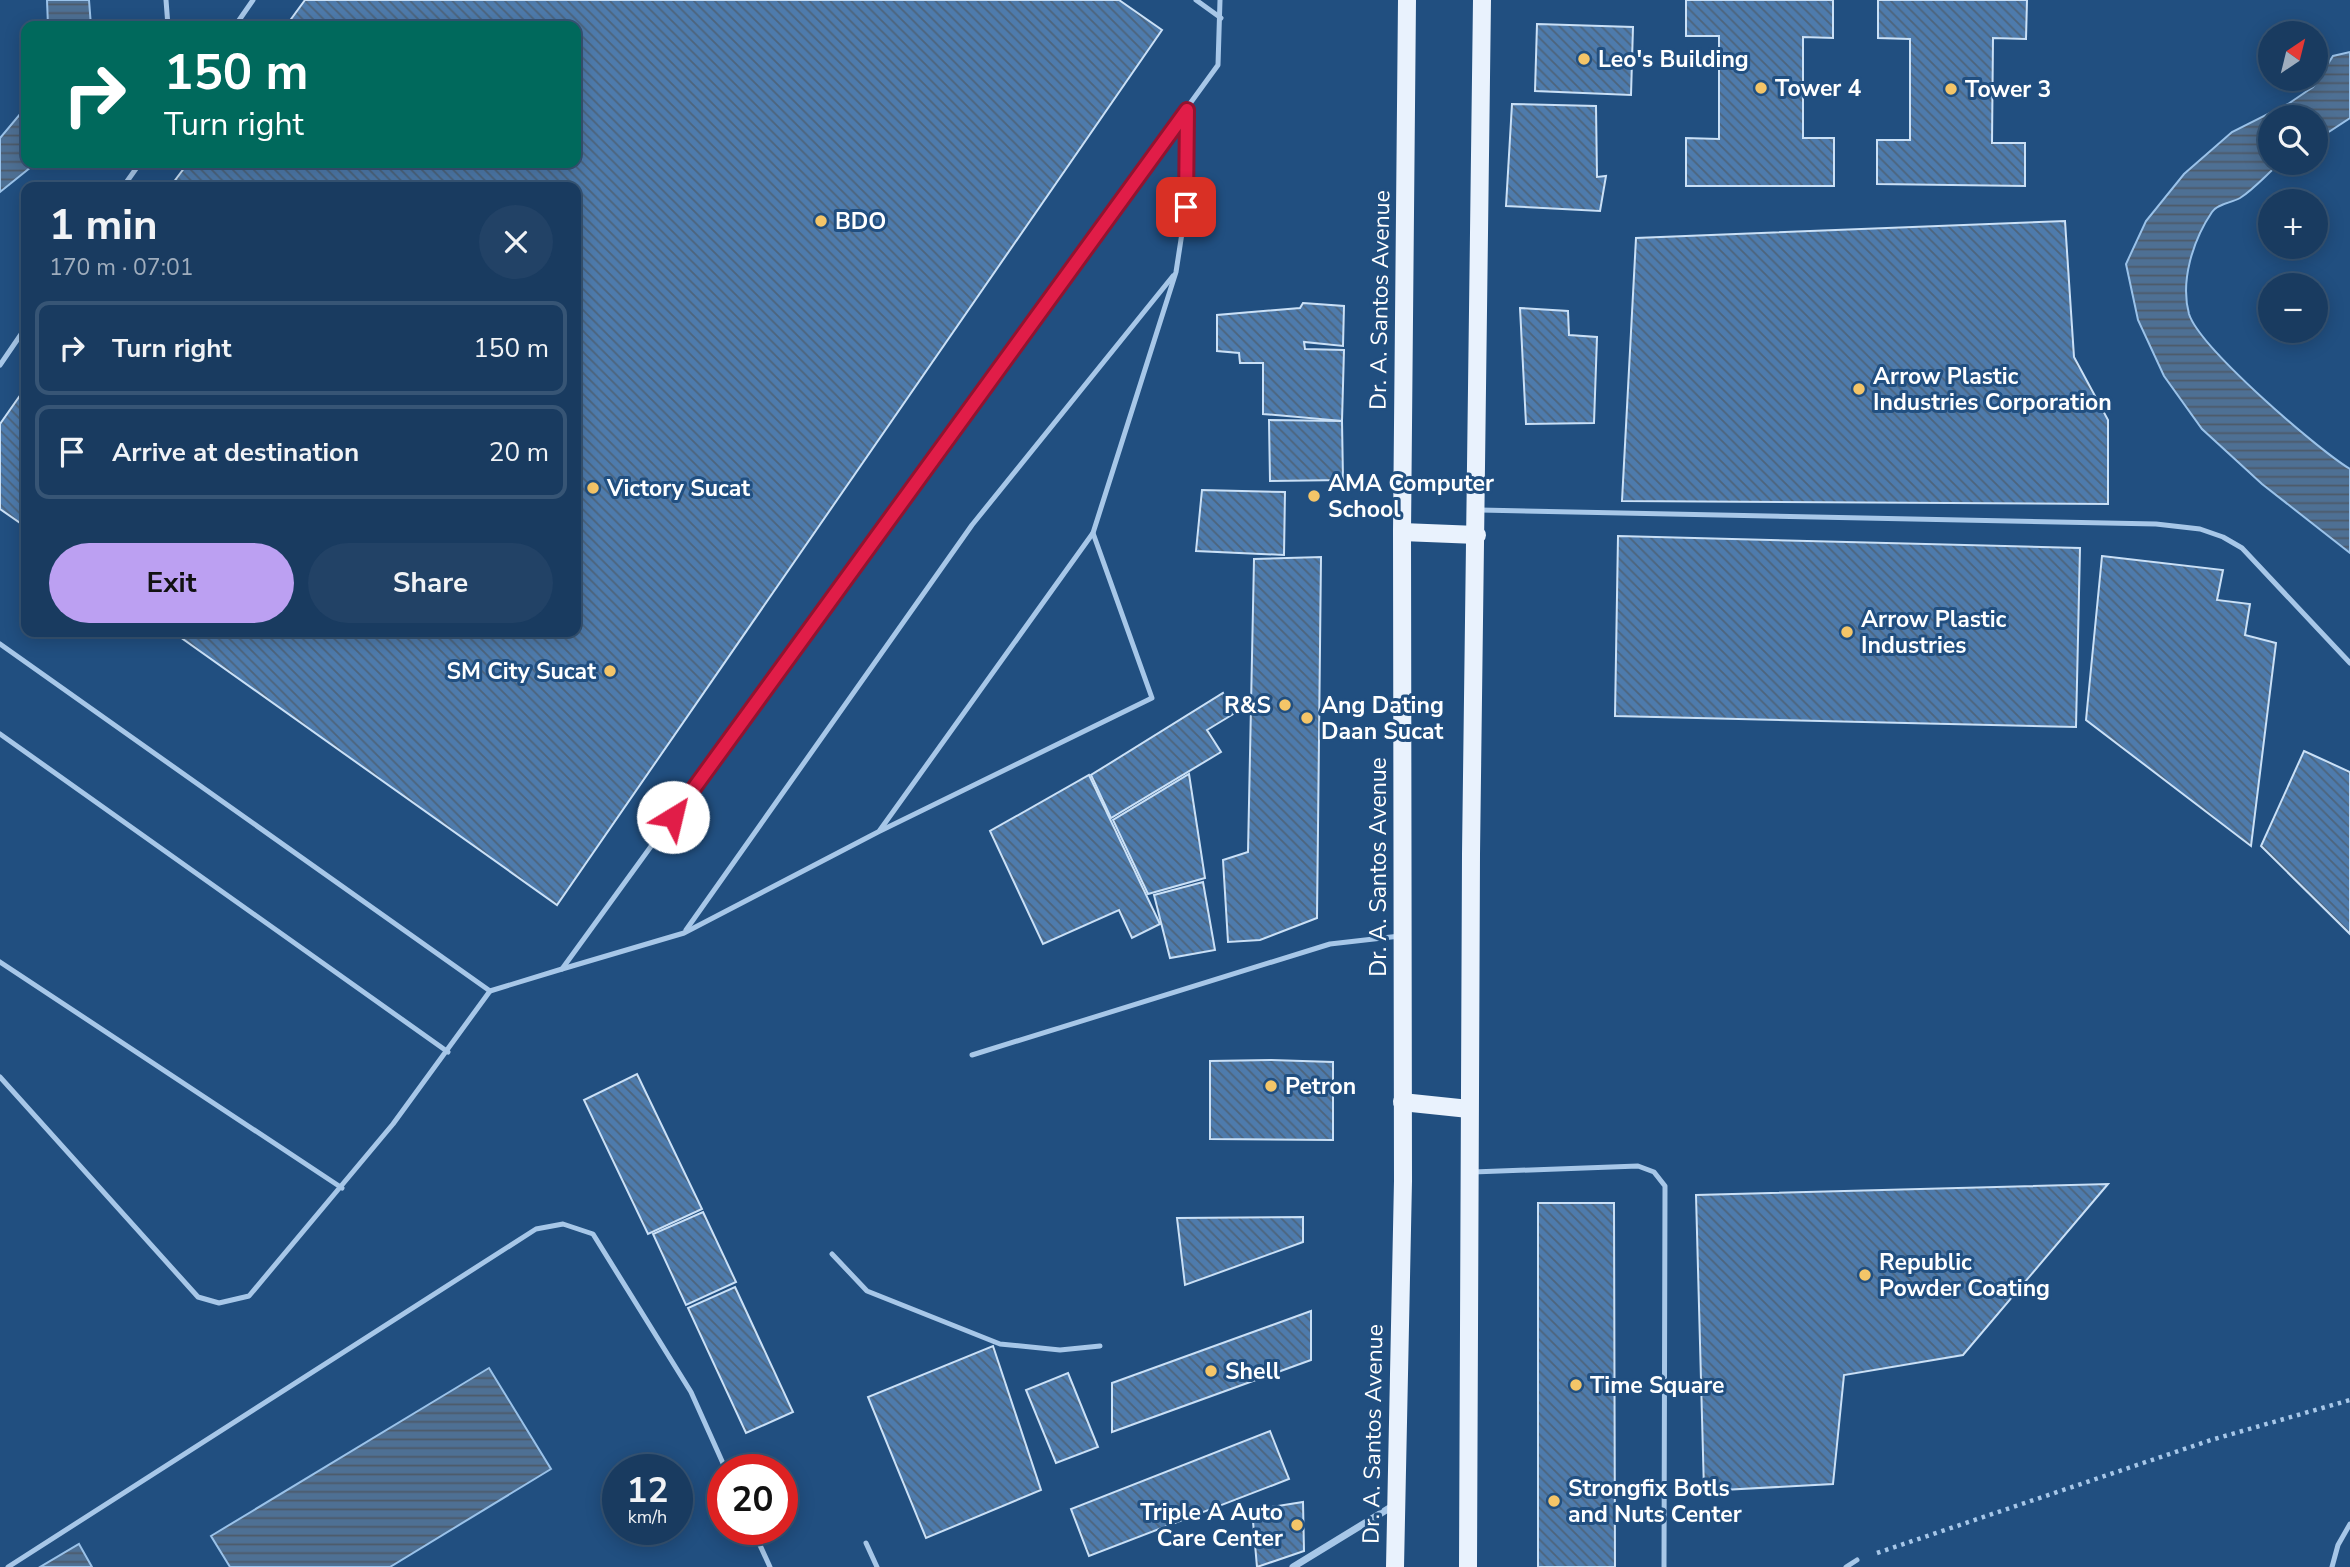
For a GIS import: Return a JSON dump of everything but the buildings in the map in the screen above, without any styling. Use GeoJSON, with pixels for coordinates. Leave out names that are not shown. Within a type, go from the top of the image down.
{"type":"FeatureCollection","features":[{"type":"Feature","properties":{"kind":"main road","name":"Dr. A. Santos Avenue"},"geometry":{"type":"LineString","coordinates":[[1395,1567],[1402,1102],[1402,532],[1407,0]]}},
{"type":"Feature","properties":{"kind":"main road"},"geometry":{"type":"LineString","coordinates":[[1468,1567],[1469,1109],[1482,0]]}},
{"type":"Feature","properties":{"kind":"main road"},"geometry":{"type":"LineString","coordinates":[[1402,532],[1477,535]]}},
{"type":"Feature","properties":{"kind":"main road"},"geometry":{"type":"LineString","coordinates":[[1402,1102],[1469,1109]]}},
{"type":"Feature","properties":{"kind":"street"},"geometry":{"type":"LineString","coordinates":[[1293,1567],[1396,1504]]}},
{"type":"Feature","properties":{"kind":"lane"},"geometry":{"type":"LineString","coordinates":[[166,0],[168,21]]}},
{"type":"Feature","properties":{"kind":"lane"},"geometry":{"type":"LineString","coordinates":[[238,21],[253,0]]}},
{"type":"Feature","properties":{"kind":"lane"},"geometry":{"type":"LineString","coordinates":[[1196,0],[1220,18]]}},
{"type":"Feature","properties":{"kind":"lane"},"geometry":{"type":"LineString","coordinates":[[562,970],[1218,65],[1220,0]]}},
{"type":"Feature","properties":{"kind":"lane"},"geometry":{"type":"LineString","coordinates":[[878,832],[1093,533],[1176,272],[1186,207],[1187,110]]}},
{"type":"Feature","properties":{"kind":"lane"},"geometry":{"type":"LineString","coordinates":[[684,933],[972,525],[1176,272]]}},
{"type":"Feature","properties":{"kind":"lane"},"geometry":{"type":"LineString","coordinates":[[0,365],[21,334]]}},
{"type":"Feature","properties":{"kind":"lane"},"geometry":{"type":"LineString","coordinates":[[1477,510],[2091,521],[2200,529],[2223,537],[2242,548],[2350,663]]}},
{"type":"Feature","properties":{"kind":"lane"},"geometry":{"type":"LineString","coordinates":[[0,1077],[198,1297],[219,1303],[249,1296],[342,1188],[448,1052],[490,991],[684,933],[878,832],[1152,698],[1093,533]]}},
{"type":"Feature","properties":{"kind":"lane"},"geometry":{"type":"LineString","coordinates":[[0,644],[490,991]]}},
{"type":"Feature","properties":{"kind":"lane"},"geometry":{"type":"LineString","coordinates":[[0,734],[448,1052]]}},
{"type":"Feature","properties":{"kind":"lane"},"geometry":{"type":"LineString","coordinates":[[972,1055],[1330,944],[1402,935]]}},
{"type":"Feature","properties":{"kind":"lane"},"geometry":{"type":"LineString","coordinates":[[0,962],[342,1188]]}},
{"type":"Feature","properties":{"kind":"lane"},"geometry":{"type":"LineString","coordinates":[[1470,1172],[1637,1166],[1654,1172],[1665,1186],[1664,1567]]}},
{"type":"Feature","properties":{"kind":"lane"},"geometry":{"type":"LineString","coordinates":[[8,1567],[536,1229],[564,1224],[593,1234],[691,1392],[719,1454]]}},
{"type":"Feature","properties":{"kind":"lane"},"geometry":{"type":"LineString","coordinates":[[832,1254],[867,1291],[1000,1344],[1060,1350],[1100,1346]]}},
{"type":"Feature","properties":{"kind":"lane"},"geometry":{"type":"LineString","coordinates":[[2332,1567],[2338,1545],[2350,1524]]}},
{"type":"Feature","properties":{"kind":"lane"},"geometry":{"type":"LineString","coordinates":[[866,1543],[877,1567]]}},
{"type":"Feature","properties":{"kind":"lane"},"geometry":{"type":"LineString","coordinates":[[760,1545],[770,1567]]}},
{"type":"Feature","properties":{"kind":"lane"},"geometry":{"type":"LineString","coordinates":[[1846,1567],[1857,1559]]}},
{"type":"Feature","properties":{"kind":"path"},"geometry":{"type":"LineString","coordinates":[[1857,1559],[2211,1440],[2350,1400]]}},
{"type":"Feature","properties":{"kind":"water"},"geometry":{"type":"Polygon","coordinates":[[[47,0],[89,0],[91,21],[48,21],[47,0]]]}},
{"type":"Feature","properties":{"kind":"water"},"geometry":{"type":"Polygon","coordinates":[[[2350,52],[2350,118],[2328,132],[2328,105],[2286,105],[2307,91],[2328,91],[2328,64],[2333,56],[2350,52]]]}},
{"type":"Feature","properties":{"kind":"water"},"geometry":{"type":"Polygon","coordinates":[[[21,113],[21,168],[30,168],[0,192],[0,138],[21,113]]]}},
{"type":"Feature","properties":{"kind":"water"},"geometry":{"type":"Polygon","coordinates":[[[2258,119],[2258,175],[2266,175],[2236,200],[2217,207],[2205,223],[2194,248],[2187,275],[2189,314],[2198,330],[2236,373],[2287,420],[2350,469],[2350,553],[2262,484],[2202,429],[2164,376],[2138,320],[2126,264],[2146,221],[2184,174],[2232,132],[2258,119]]]}},
{"type":"Feature","properties":{"kind":"water"},"geometry":{"type":"Polygon","coordinates":[[[489,1368],[551,1469],[390,1567],[230,1567],[211,1536],[489,1368]]]}},
{"type":"Feature","properties":{"kind":"water"},"geometry":{"type":"Polygon","coordinates":[[[79,1544],[92,1567],[40,1567],[79,1544]]]}},
{"type":"Feature","properties":{"kind":"place","name":"Leo's Building"},"geometry":{"type":"Point","coordinates":[1584,59]}},
{"type":"Feature","properties":{"kind":"place","name":"Tower 4"},"geometry":{"type":"Point","coordinates":[1761,88]}},
{"type":"Feature","properties":{"kind":"place","name":"Tower 3"},"geometry":{"type":"Point","coordinates":[1951,89]}},
{"type":"Feature","properties":{"kind":"place","name":"BDO"},"geometry":{"type":"Point","coordinates":[821,221]}},
{"type":"Feature","properties":{"kind":"place","name":"Arrow Plastic Industries Corporation"},"geometry":{"type":"Point","coordinates":[1859,389]}},
{"type":"Feature","properties":{"kind":"place","name":"Victory Sucat"},"geometry":{"type":"Point","coordinates":[593,488]}},
{"type":"Feature","properties":{"kind":"place","name":"AMA Computer School"},"geometry":{"type":"Point","coordinates":[1314,496]}},
{"type":"Feature","properties":{"kind":"place","name":"Arrow Plastic Industries"},"geometry":{"type":"Point","coordinates":[1847,632]}},
{"type":"Feature","properties":{"kind":"place","name":"SM City Sucat"},"geometry":{"type":"Point","coordinates":[610,671]}},
{"type":"Feature","properties":{"kind":"place","name":"R&S"},"geometry":{"type":"Point","coordinates":[1285,705]}},
{"type":"Feature","properties":{"kind":"place","name":"Ang Dating Daan Sucat"},"geometry":{"type":"Point","coordinates":[1307,718]}},
{"type":"Feature","properties":{"kind":"place","name":"Petron"},"geometry":{"type":"Point","coordinates":[1271,1086]}},
{"type":"Feature","properties":{"kind":"place","name":"Republic Powder Coating"},"geometry":{"type":"Point","coordinates":[1865,1275]}},
{"type":"Feature","properties":{"kind":"place","name":"Shell"},"geometry":{"type":"Point","coordinates":[1211,1371]}},
{"type":"Feature","properties":{"kind":"place","name":"Time Square"},"geometry":{"type":"Point","coordinates":[1576,1385]}},
{"type":"Feature","properties":{"kind":"place","name":"Strongfix Botls and Nuts Center"},"geometry":{"type":"Point","coordinates":[1554,1501]}},
{"type":"Feature","properties":{"kind":"place","name":"Triple A Auto Care Center"},"geometry":{"type":"Point","coordinates":[1297,1525]}},
{"type":"Feature","properties":{"kind":"route"},"geometry":{"type":"LineString","coordinates":[[673,817],[1187,110],[1186,207]]}}]}
